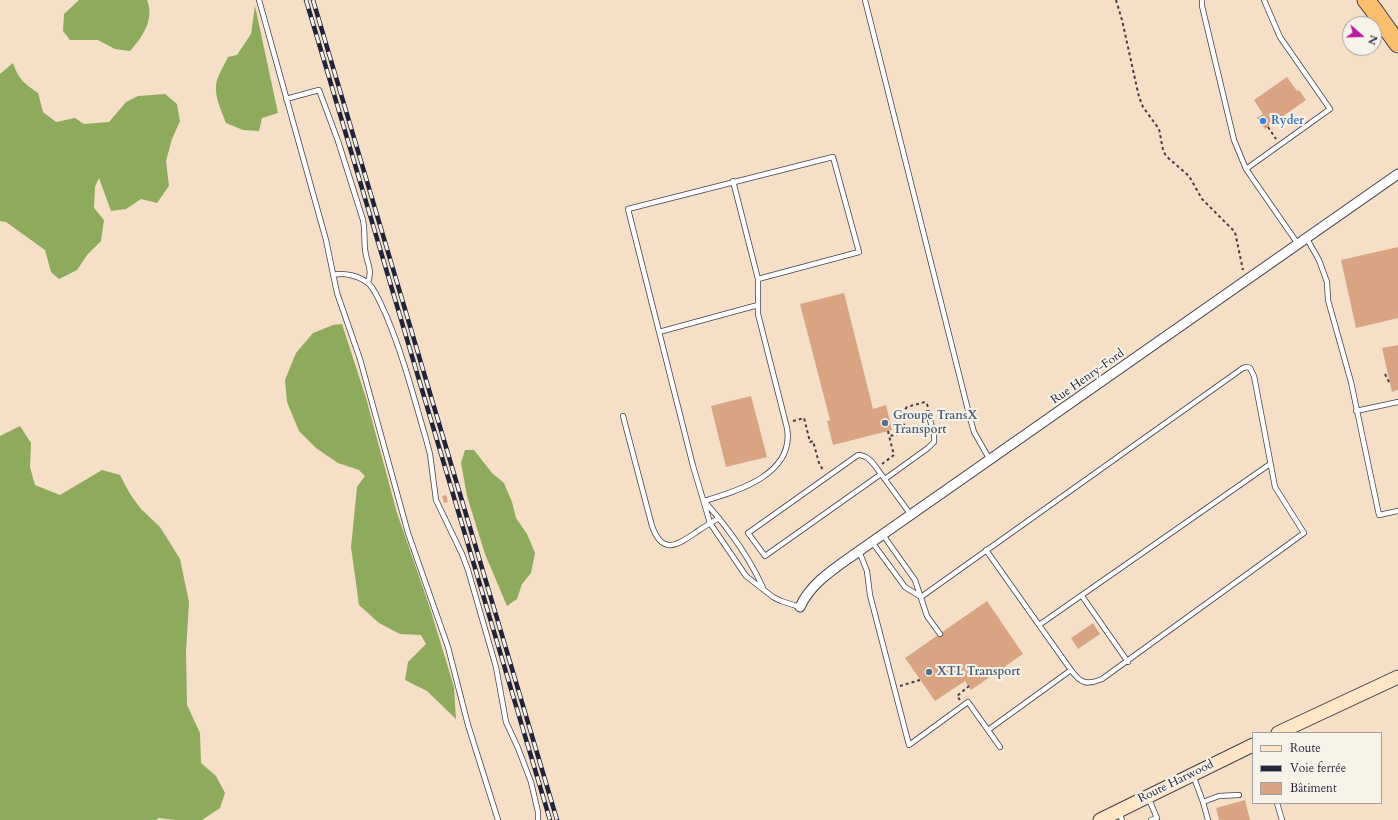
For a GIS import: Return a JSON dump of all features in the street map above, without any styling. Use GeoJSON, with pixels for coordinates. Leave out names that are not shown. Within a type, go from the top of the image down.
{"type":"FeatureCollection","features":[{"type":"Feature","properties":{"kind":"highway"},"geometry":{"type":"LineString","coordinates":[[1366,0],[1398,44]]}},
{"type":"Feature","properties":{"kind":"main road"},"geometry":{"type":"LineString","coordinates":[[1280,732],[1398,677]]}},
{"type":"Feature","properties":{"kind":"main road","name":"Route Harwood"},"geometry":{"type":"LineString","coordinates":[[1100,820],[1120,815],[1148,796],[1252,745]]}},
{"type":"Feature","properties":{"kind":"street","name":"Rue Henry-Ford"},"geometry":{"type":"LineString","coordinates":[[800,607],[805,596],[816,583],[859,551],[1398,174]]}},
{"type":"Feature","properties":{"kind":"lane"},"geometry":{"type":"LineString","coordinates":[[259,0],[326,240],[337,293],[364,374],[408,533],[451,659],[468,725],[498,820]]}},
{"type":"Feature","properties":{"kind":"lane"},"geometry":{"type":"LineString","coordinates":[[865,0],[970,418],[974,432],[990,460]]}},
{"type":"Feature","properties":{"kind":"lane"},"geometry":{"type":"LineString","coordinates":[[1202,0],[1202,6],[1234,140],[1246,169],[1298,244]]}},
{"type":"Feature","properties":{"kind":"lane"},"geometry":{"type":"LineString","coordinates":[[1246,169],[1330,109],[1280,37],[1264,0]]}},
{"type":"Feature","properties":{"kind":"lane"},"geometry":{"type":"LineString","coordinates":[[286,99],[319,90],[338,141],[363,220],[365,228],[365,251],[370,270],[368,283]]}},
{"type":"Feature","properties":{"kind":"lane"},"geometry":{"type":"LineString","coordinates":[[758,279],[859,252],[833,157],[628,209],[693,466],[710,523],[746,576],[781,601],[800,607]]}},
{"type":"Feature","properties":{"kind":"lane"},"geometry":{"type":"LineString","coordinates":[[704,501],[740,490],[759,480],[773,468],[785,454],[787,447],[788,433],[786,423],[758,314],[758,279],[733,182]]}},
{"type":"Feature","properties":{"kind":"lane"},"geometry":{"type":"LineString","coordinates":[[1307,239],[1319,260],[1327,282],[1328,300],[1351,382],[1356,412],[1379,516],[1398,511]]}},
{"type":"Feature","properties":{"kind":"lane"},"geometry":{"type":"LineString","coordinates":[[333,275],[341,273],[347,274],[368,283],[382,306],[400,352],[430,454],[436,500],[468,570],[496,667],[506,722],[531,782],[538,812],[538,820]]}},
{"type":"Feature","properties":{"kind":"lane"},"geometry":{"type":"LineString","coordinates":[[659,332],[758,305]]}},
{"type":"Feature","properties":{"kind":"lane"},"geometry":{"type":"LineString","coordinates":[[921,597],[986,550],[1243,368],[1250,368],[1254,376],[1275,487],[1304,533],[1128,662],[1102,679],[1088,683],[1076,678],[986,550]]}},
{"type":"Feature","properties":{"kind":"lane"},"geometry":{"type":"LineString","coordinates":[[1356,412],[1398,402]]}},
{"type":"Feature","properties":{"kind":"lane"},"geometry":{"type":"LineString","coordinates":[[885,479],[934,442],[934,434],[928,411]]}},
{"type":"Feature","properties":{"kind":"lane"},"geometry":{"type":"LineString","coordinates":[[623,416],[652,526],[658,538],[665,544],[675,545],[719,518]]}},
{"type":"Feature","properties":{"kind":"lane"},"geometry":{"type":"LineString","coordinates":[[881,474],[765,556],[748,533],[854,457],[862,455],[874,464],[911,515]]}},
{"type":"Feature","properties":{"kind":"lane"},"geometry":{"type":"LineString","coordinates":[[1040,625],[1270,464]]}},
{"type":"Feature","properties":{"kind":"lane"},"geometry":{"type":"LineString","coordinates":[[704,501],[719,518],[755,569],[764,590]]}},
{"type":"Feature","properties":{"kind":"lane"},"geometry":{"type":"LineString","coordinates":[[883,535],[915,580],[927,616],[940,634]]}},
{"type":"Feature","properties":{"kind":"lane"},"geometry":{"type":"LineString","coordinates":[[872,542],[905,587],[921,597]]}},
{"type":"Feature","properties":{"kind":"lane"},"geometry":{"type":"LineString","coordinates":[[859,551],[867,571],[870,595],[909,745],[968,702],[1000,747]]}},
{"type":"Feature","properties":{"kind":"lane"},"geometry":{"type":"LineString","coordinates":[[1082,596],[1128,662]]}},
{"type":"Feature","properties":{"kind":"lane"},"geometry":{"type":"LineString","coordinates":[[988,730],[1071,670]]}},
{"type":"Feature","properties":{"kind":"lane"},"geometry":{"type":"LineString","coordinates":[[1192,774],[1208,820]]}},
{"type":"Feature","properties":{"kind":"lane"},"geometry":{"type":"LineString","coordinates":[[1203,802],[1219,796],[1240,795]]}},
{"type":"Feature","properties":{"kind":"lane"},"geometry":{"type":"LineString","coordinates":[[1148,796],[1157,819],[1151,820]]}},
{"type":"Feature","properties":{"kind":"lane"},"geometry":{"type":"LineString","coordinates":[[1277,804],[1282,820]]}},
{"type":"Feature","properties":{"kind":"path"},"geometry":{"type":"LineString","coordinates":[[1116,0],[1139,97],[1143,107],[1159,129],[1163,150],[1166,156],[1189,176],[1208,207],[1235,232],[1243,268],[1248,279]]}},
{"type":"Feature","properties":{"kind":"path"},"geometry":{"type":"LineString","coordinates":[[1268,127],[1276,138]]}},
{"type":"Feature","properties":{"kind":"path"},"geometry":{"type":"LineString","coordinates":[[1385,374],[1390,384]]}},
{"type":"Feature","properties":{"kind":"path"},"geometry":{"type":"LineString","coordinates":[[889,436],[903,432],[905,426],[902,415],[907,407],[924,402],[927,404],[928,411]]}},
{"type":"Feature","properties":{"kind":"path"},"geometry":{"type":"LineString","coordinates":[[786,423],[804,418],[810,442],[813,441],[819,463]]}},
{"type":"Feature","properties":{"kind":"path"},"geometry":{"type":"LineString","coordinates":[[880,465],[894,455],[888,431]]}},
{"type":"Feature","properties":{"kind":"path"},"geometry":{"type":"LineString","coordinates":[[908,684],[920,680]]}},
{"type":"Feature","properties":{"kind":"path"},"geometry":{"type":"LineString","coordinates":[[958,698],[957,696],[969,686]]}},
{"type":"Feature","properties":{"kind":"green space"},"geometry":{"type":"Polygon","coordinates":[[[79,0],[147,0],[149,14],[146,28],[130,51],[115,49],[98,40],[70,40],[63,31],[64,14],[79,0]]]}},
{"type":"Feature","properties":{"kind":"green space"},"geometry":{"type":"Polygon","coordinates":[[[255,6],[278,113],[262,118],[259,131],[243,130],[226,123],[219,105],[216,91],[217,79],[228,57],[237,55],[251,34],[255,6]]]}},
{"type":"Feature","properties":{"kind":"green space"},"geometry":{"type":"Polygon","coordinates":[[[13,63],[22,81],[38,93],[43,112],[56,122],[75,118],[84,124],[109,122],[126,102],[138,96],[165,94],[177,104],[180,121],[172,139],[166,161],[169,186],[157,203],[141,199],[126,209],[111,211],[99,178],[95,187],[94,208],[104,220],[101,241],[87,255],[77,270],[59,279],[51,272],[45,250],[6,222],[0,221],[0,74],[13,63]]]}},
{"type":"Feature","properties":{"kind":"green space"},"geometry":{"type":"Polygon","coordinates":[[[342,324],[366,398],[397,513],[430,608],[454,687],[456,719],[427,691],[405,680],[408,662],[426,644],[421,635],[400,634],[379,623],[359,605],[351,547],[357,487],[365,476],[359,470],[338,463],[316,448],[299,431],[287,402],[285,380],[296,353],[313,333],[333,325],[342,324]]]}},
{"type":"Feature","properties":{"kind":"green space"},"geometry":{"type":"Polygon","coordinates":[[[20,426],[31,443],[30,467],[35,485],[60,495],[102,470],[120,475],[130,494],[141,509],[160,527],[180,559],[189,602],[186,652],[187,705],[200,733],[201,763],[216,776],[225,793],[220,808],[202,820],[176,820],[159,818],[156,820],[0,820],[0,436],[20,426]]]}},
{"type":"Feature","properties":{"kind":"green space"},"geometry":{"type":"Polygon","coordinates":[[[465,450],[474,450],[492,473],[504,483],[512,502],[516,518],[527,534],[535,553],[531,573],[522,584],[517,599],[507,606],[485,554],[467,496],[461,463],[465,450]]]}},
{"type":"Feature","properties":{"kind":"building"},"geometry":{"type":"Polygon","coordinates":[[[1287,77],[1297,91],[1299,90],[1306,100],[1265,129],[1257,118],[1263,114],[1254,100],[1287,77]]]}},
{"type":"Feature","properties":{"kind":"building"},"geometry":{"type":"Polygon","coordinates":[[[1398,247],[1398,318],[1356,328],[1341,260],[1398,247]]]}},
{"type":"Feature","properties":{"kind":"building"},"geometry":{"type":"Polygon","coordinates":[[[844,293],[873,409],[886,405],[892,430],[833,445],[827,421],[830,420],[800,304],[844,293]]]}},
{"type":"Feature","properties":{"kind":"building"},"geometry":{"type":"Polygon","coordinates":[[[1398,345],[1398,390],[1392,392],[1382,348],[1398,345]]]}},
{"type":"Feature","properties":{"kind":"building"},"geometry":{"type":"Polygon","coordinates":[[[751,396],[767,457],[726,467],[711,406],[751,396]]]}},
{"type":"Feature","properties":{"kind":"building"},"geometry":{"type":"Polygon","coordinates":[[[446,495],[448,502],[444,503],[442,496],[446,495]]]}},
{"type":"Feature","properties":{"kind":"building"},"geometry":{"type":"Polygon","coordinates":[[[987,601],[1023,654],[971,690],[965,681],[935,701],[905,658],[987,601]]]}},
{"type":"Feature","properties":{"kind":"building"},"geometry":{"type":"Polygon","coordinates":[[[1093,623],[1100,634],[1078,649],[1071,638],[1093,623]]]}},
{"type":"Feature","properties":{"kind":"building"},"geometry":{"type":"Polygon","coordinates":[[[1245,800],[1250,820],[1219,820],[1216,808],[1245,800]]]}},
{"type":"Feature","properties":{"kind":"railway"},"geometry":{"type":"LineString","coordinates":[[306,0],[550,820]]}},
{"type":"Feature","properties":{"kind":"railway"},"geometry":{"type":"LineString","coordinates":[[313,0],[557,820]]}},
{"type":"Feature","properties":{"kind":"place","name":"Ryder"},"geometry":{"type":"Point","coordinates":[1263,121]}},
{"type":"Feature","properties":{"kind":"place","name":"Groupe TransX Transport"},"geometry":{"type":"Point","coordinates":[885,423]}},
{"type":"Feature","properties":{"kind":"place","name":"XTL Transport"},"geometry":{"type":"Point","coordinates":[929,672]}}]}
